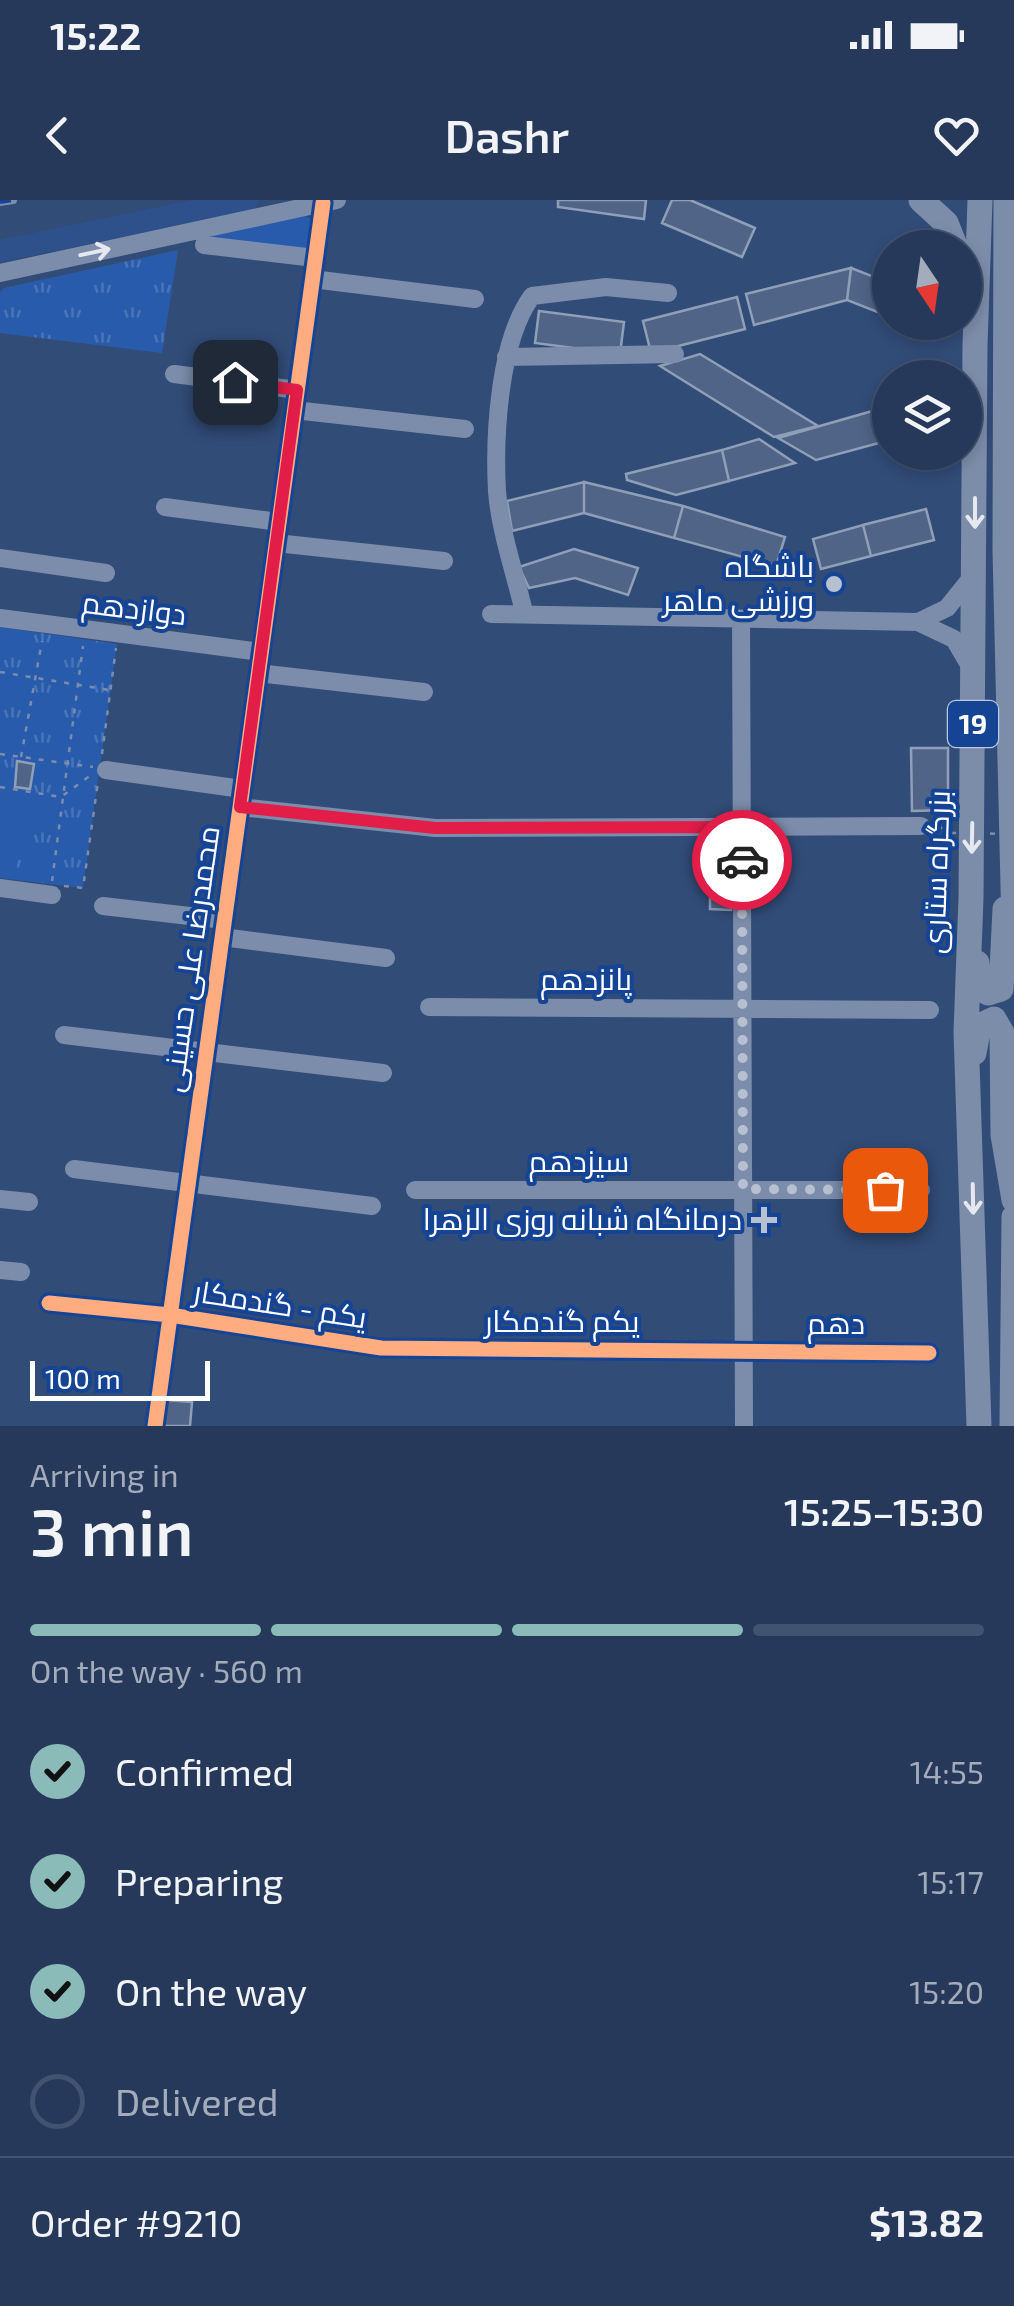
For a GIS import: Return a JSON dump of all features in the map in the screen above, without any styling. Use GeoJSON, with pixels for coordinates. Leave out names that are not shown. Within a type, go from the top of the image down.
{"type":"FeatureCollection","features":[{"type":"Feature","properties":{"kind":"highway"},"geometry":{"type":"LineString","coordinates":[[921,200],[949,230]]}},
{"type":"Feature","properties":{"kind":"highway","name":"بزرگراه ستاری"},"geometry":{"type":"LineString","coordinates":[[979,1426],[966,983],[971,898],[975,345],[980,200]]}},
{"type":"Feature","properties":{"kind":"highway","name":"19"},"geometry":{"type":"LineString","coordinates":[[1006,200],[1005,550],[1012,673],[1010,863],[1014,928]]}},
{"type":"Feature","properties":{"kind":"highway"},"geometry":{"type":"LineString","coordinates":[[974,340],[975,345]]}},
{"type":"Feature","properties":{"kind":"highway"},"geometry":{"type":"LineString","coordinates":[[971,898],[978,986],[994,993],[1003,984],[1010,863]]}},
{"type":"Feature","properties":{"kind":"highway"},"geometry":{"type":"LineString","coordinates":[[971,1102],[976,1032],[983,1022],[994,1019],[1002,1033],[1003,1135],[1014,1200]]}},
{"type":"Feature","properties":{"kind":"highway"},"geometry":{"type":"LineString","coordinates":[[1012,1426],[1014,1217]]}},
{"type":"Feature","properties":{"kind":"street","name":"محمدرضا علی حسینی"},"geometry":{"type":"LineString","coordinates":[[155,1426],[312,278],[330,202]]}},
{"type":"Feature","properties":{"kind":"street"},"geometry":{"type":"LineString","coordinates":[[0,273],[330,202]]}},
{"type":"Feature","properties":{"kind":"street"},"geometry":{"type":"LineString","coordinates":[[204,245],[315,258]]}},
{"type":"Feature","properties":{"kind":"street"},"geometry":{"type":"LineString","coordinates":[[312,278],[475,299]]}},
{"type":"Feature","properties":{"kind":"street"},"geometry":{"type":"LineString","coordinates":[[524,612],[498,492],[506,357],[518,315],[532,296],[606,287],[668,293]]}},
{"type":"Feature","properties":{"kind":"street"},"geometry":{"type":"LineString","coordinates":[[506,357],[675,354]]}},
{"type":"Feature","properties":{"kind":"street"},"geometry":{"type":"LineString","coordinates":[[174,374],[297,390]]}},
{"type":"Feature","properties":{"kind":"street"},"geometry":{"type":"LineString","coordinates":[[294,410],[465,429]]}},
{"type":"Feature","properties":{"kind":"street"},"geometry":{"type":"LineString","coordinates":[[164,508],[279,522]]}},
{"type":"Feature","properties":{"kind":"street"},"geometry":{"type":"LineString","coordinates":[[276,543],[444,562]]}},
{"type":"Feature","properties":{"kind":"street"},"geometry":{"type":"LineString","coordinates":[[0,558],[106,572]]}},
{"type":"Feature","properties":{"kind":"street"},"geometry":{"type":"LineString","coordinates":[[918,622],[948,608],[975,574]]}},
{"type":"Feature","properties":{"kind":"street"},"geometry":{"type":"LineString","coordinates":[[492,614],[918,622],[954,639],[974,674]]}},
{"type":"Feature","properties":{"kind":"street","name":"دوازدهم"},"geometry":{"type":"LineString","coordinates":[[0,618],[261,652]]}},
{"type":"Feature","properties":{"kind":"street"},"geometry":{"type":"LineString","coordinates":[[741,618],[744,1426]]}},
{"type":"Feature","properties":{"kind":"street"},"geometry":{"type":"LineString","coordinates":[[258,673],[424,692]]}},
{"type":"Feature","properties":{"kind":"street"},"geometry":{"type":"LineString","coordinates":[[103,769],[241,798],[435,828],[921,826]]}},
{"type":"Feature","properties":{"kind":"street"},"geometry":{"type":"LineString","coordinates":[[0,888],[52,890]]}},
{"type":"Feature","properties":{"kind":"street"},"geometry":{"type":"LineString","coordinates":[[103,906],[386,958]]}},
{"type":"Feature","properties":{"kind":"street","name":"پانزدهم"},"geometry":{"type":"LineString","coordinates":[[429,1007],[930,1010]]}},
{"type":"Feature","properties":{"kind":"street"},"geometry":{"type":"LineString","coordinates":[[64,1035],[383,1074]]}},
{"type":"Feature","properties":{"kind":"street"},"geometry":{"type":"LineString","coordinates":[[74,1168],[372,1206]]}},
{"type":"Feature","properties":{"kind":"street"},"geometry":{"type":"LineString","coordinates":[[743,1189],[921,1190]]}},
{"type":"Feature","properties":{"kind":"street","name":"سیزدهم"},"geometry":{"type":"LineString","coordinates":[[415,1190],[743,1189]]}},
{"type":"Feature","properties":{"kind":"street"},"geometry":{"type":"LineString","coordinates":[[0,1199],[29,1202]]}},
{"type":"Feature","properties":{"kind":"street"},"geometry":{"type":"LineString","coordinates":[[0,1270],[21,1272]]}},
{"type":"Feature","properties":{"kind":"street","name":"یکم - گندمکار"},"geometry":{"type":"LineString","coordinates":[[50,1303],[170,1316],[380,1348]]}},
{"type":"Feature","properties":{"kind":"street","name":"یکم گندمکار"},"geometry":{"type":"LineString","coordinates":[[380,1348],[743,1351]]}},
{"type":"Feature","properties":{"kind":"street","name":"دهم"},"geometry":{"type":"LineString","coordinates":[[743,1351],[928,1352]]}},
{"type":"Feature","properties":{"kind":"path"},"geometry":{"type":"LineString","coordinates":[[21,757],[43,634]]}},
{"type":"Feature","properties":{"kind":"path"},"geometry":{"type":"LineString","coordinates":[[52,890],[65,763],[84,639]]}},
{"type":"Feature","properties":{"kind":"path"},"geometry":{"type":"LineString","coordinates":[[84,888],[117,644]]}},
{"type":"Feature","properties":{"kind":"path"},"geometry":{"type":"LineString","coordinates":[[0,672],[110,690]]}},
{"type":"Feature","properties":{"kind":"path"},"geometry":{"type":"LineString","coordinates":[[0,754],[103,769]]}},
{"type":"Feature","properties":{"kind":"path"},"geometry":{"type":"LineString","coordinates":[[0,788],[61,797],[103,769]]}},
{"type":"Feature","properties":{"kind":"path"},"geometry":{"type":"LineString","coordinates":[[921,826],[937,826],[952,834],[1014,834]]}},
{"type":"Feature","properties":{"kind":"green space"},"geometry":{"type":"Polygon","coordinates":[[[304,216],[314,220],[312,251],[202,237],[304,216]]]}},
{"type":"Feature","properties":{"kind":"green space"},"geometry":{"type":"Polygon","coordinates":[[[178,250],[162,353],[0,333],[0,292],[4,288],[178,250]]]}},
{"type":"Feature","properties":{"kind":"green space"},"geometry":{"type":"Polygon","coordinates":[[[0,627],[117,644],[83,888],[0,878],[0,627]]]}},
{"type":"Feature","properties":{"kind":"green space"},"geometry":{"type":"Polygon","coordinates":[[[0,794],[27,798],[15,877],[0,875],[0,794]]]}},
{"type":"Feature","properties":{"kind":"building"},"geometry":{"type":"Polygon","coordinates":[[[558,200],[646,200],[644,219],[558,207],[558,200]]]}},
{"type":"Feature","properties":{"kind":"building"},"geometry":{"type":"Polygon","coordinates":[[[672,200],[690,200],[755,228],[742,257],[662,223],[672,200]]]}},
{"type":"Feature","properties":{"kind":"building"},"geometry":{"type":"Polygon","coordinates":[[[851,268],[872,276],[872,310],[847,300],[851,268]]]}},
{"type":"Feature","properties":{"kind":"building"},"geometry":{"type":"Polygon","coordinates":[[[851,268],[847,300],[754,325],[746,294],[851,268]]]}},
{"type":"Feature","properties":{"kind":"building"},"geometry":{"type":"Polygon","coordinates":[[[737,297],[745,329],[651,353],[643,321],[737,297]]]}},
{"type":"Feature","properties":{"kind":"building"},"geometry":{"type":"Polygon","coordinates":[[[539,311],[624,322],[620,354],[535,343],[539,311]]]}},
{"type":"Feature","properties":{"kind":"building"},"geometry":{"type":"Polygon","coordinates":[[[700,354],[818,426],[774,437],[660,366],[700,354]]]}},
{"type":"Feature","properties":{"kind":"building"},"geometry":{"type":"Polygon","coordinates":[[[872,411],[872,445],[816,460],[778,438],[872,411]]]}},
{"type":"Feature","properties":{"kind":"building"},"geometry":{"type":"Polygon","coordinates":[[[759,439],[795,463],[729,481],[722,450],[759,439]]]}},
{"type":"Feature","properties":{"kind":"building"},"geometry":{"type":"Polygon","coordinates":[[[722,450],[729,481],[676,495],[627,480],[626,474],[722,450]]]}},
{"type":"Feature","properties":{"kind":"building"},"geometry":{"type":"Polygon","coordinates":[[[584,482],[584,513],[512,531],[507,501],[584,482]]]}},
{"type":"Feature","properties":{"kind":"building"},"geometry":{"type":"Polygon","coordinates":[[[584,482],[683,506],[674,538],[584,513],[584,482]]]}},
{"type":"Feature","properties":{"kind":"building"},"geometry":{"type":"Polygon","coordinates":[[[683,506],[785,537],[776,566],[674,538],[683,506]]]}},
{"type":"Feature","properties":{"kind":"building"},"geometry":{"type":"Polygon","coordinates":[[[926,509],[934,540],[871,556],[863,525],[926,509]]]}},
{"type":"Feature","properties":{"kind":"building"},"geometry":{"type":"Polygon","coordinates":[[[863,525],[871,556],[821,569],[813,539],[863,525]]]}},
{"type":"Feature","properties":{"kind":"building"},"geometry":{"type":"Polygon","coordinates":[[[574,549],[638,568],[628,595],[575,578],[529,588],[519,567],[574,549]]]}},
{"type":"Feature","properties":{"kind":"building"},"geometry":{"type":"Polygon","coordinates":[[[911,748],[948,748],[948,810],[912,811],[911,748]]]}},
{"type":"Feature","properties":{"kind":"building"},"geometry":{"type":"Polygon","coordinates":[[[17,761],[34,764],[30,789],[15,787],[17,761]]]}},
{"type":"Feature","properties":{"kind":"building"},"geometry":{"type":"Polygon","coordinates":[[[710,857],[731,857],[731,910],[710,909],[710,857]]]}},
{"type":"Feature","properties":{"kind":"building"},"geometry":{"type":"Polygon","coordinates":[[[167,1400],[192,1402],[190,1426],[163,1426],[167,1400]]]}},
{"type":"Feature","properties":{"kind":"waterway"},"geometry":{"type":"LineString","coordinates":[[0,251],[247,200]]}},
{"type":"Feature","properties":{"kind":"railway"},"geometry":{"type":"LineString","coordinates":[[0,202],[13,200]]}},
{"type":"Feature","properties":{"kind":"cycle path"},"geometry":{"type":"LineString","coordinates":[[155,1426],[323,203]]}},
{"type":"Feature","properties":{"kind":"cycle path"},"geometry":{"type":"LineString","coordinates":[[49,1303],[170,1315],[381,1348],[929,1353]]}},
{"type":"Feature","properties":{"kind":"way so far"},"geometry":{"type":"LineString","coordinates":[[742,860],[743,1189],[885,1190]]}},
{"type":"Feature","properties":{"kind":"place","name":"باشگاه ورزشی ماهر"},"geometry":{"type":"Point","coordinates":[834,584]}},
{"type":"Feature","properties":{"kind":"place","name":"درمانگاه شبانه روزی الزهرا"},"geometry":{"type":"Point","coordinates":[764,1220]}},
{"type":"Feature","properties":{"kind":"route"},"geometry":{"type":"LineString","coordinates":[[235,382],[297,390],[240,807],[435,828],[742,827],[742,860]]}}]}
